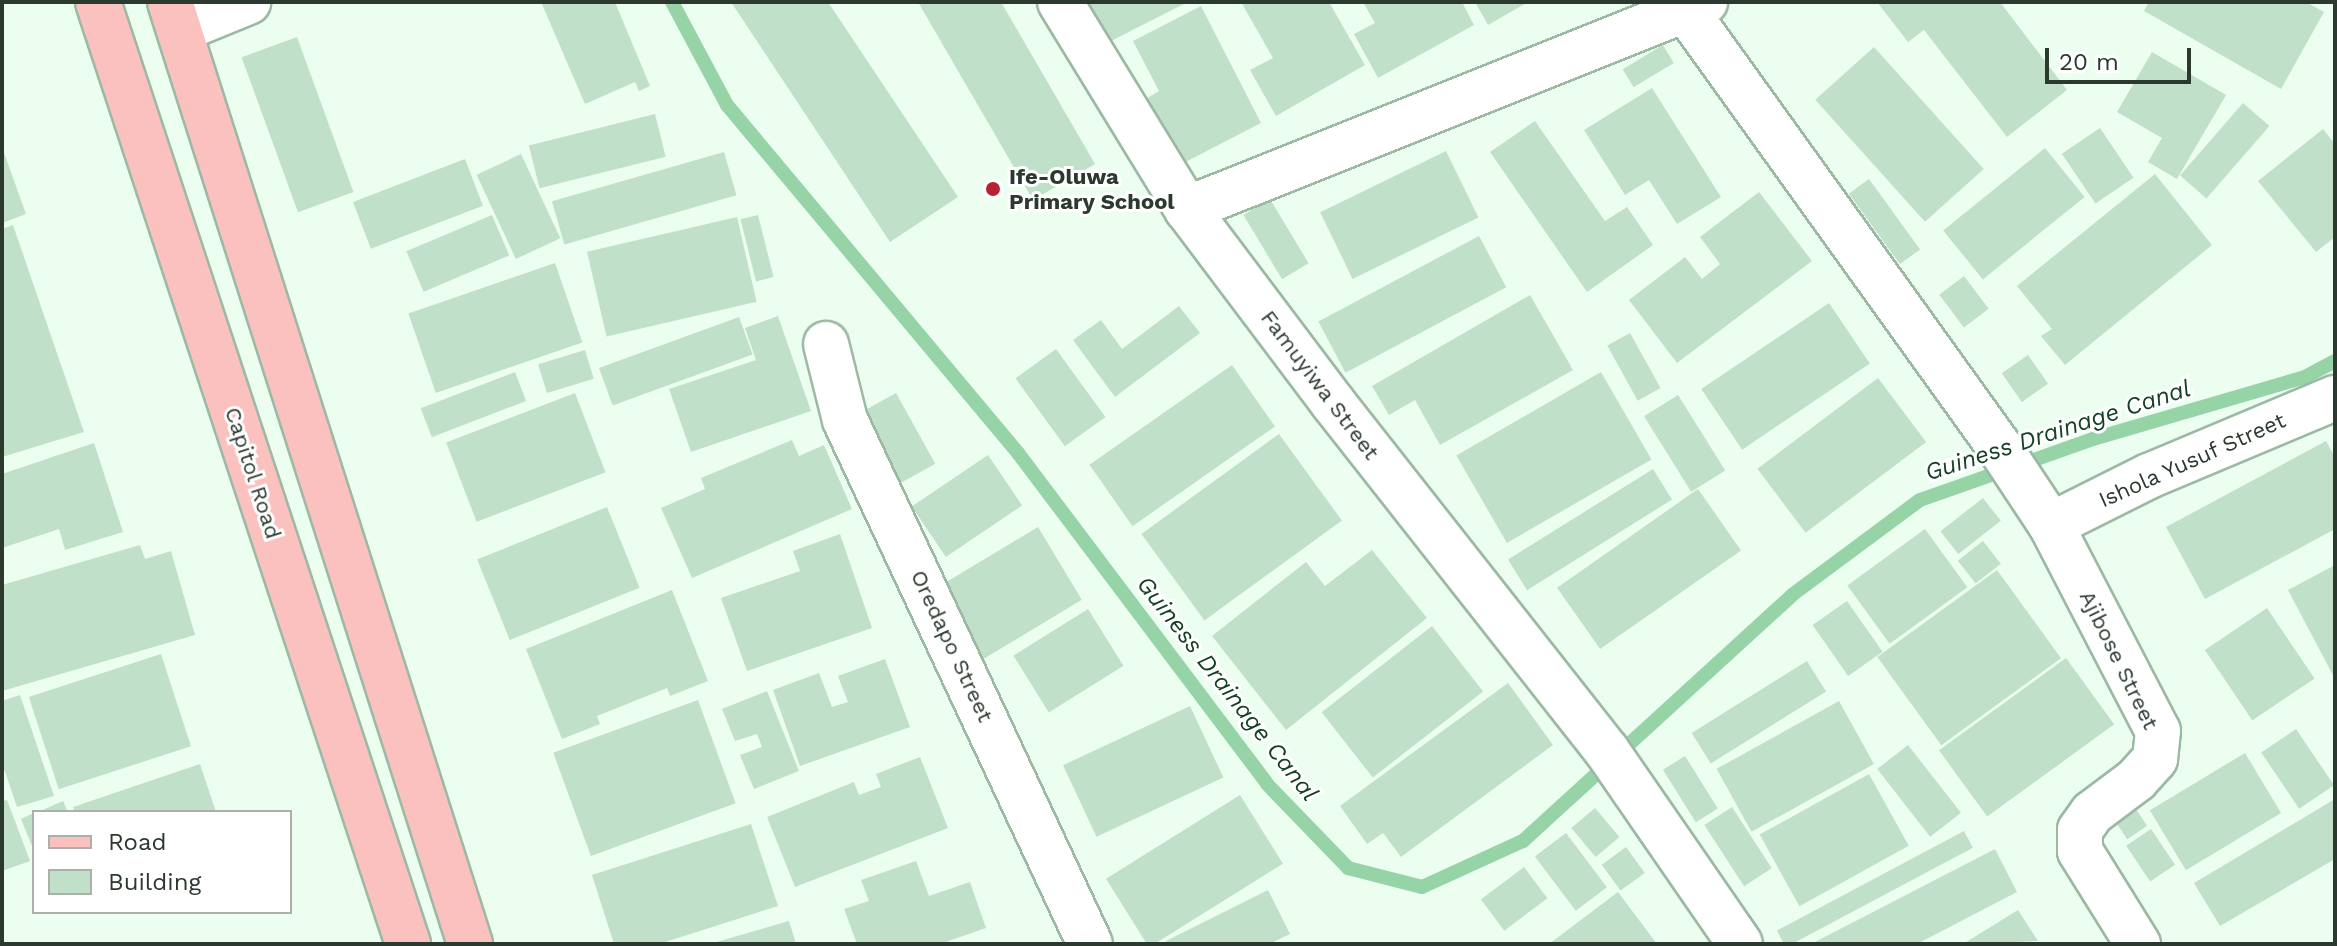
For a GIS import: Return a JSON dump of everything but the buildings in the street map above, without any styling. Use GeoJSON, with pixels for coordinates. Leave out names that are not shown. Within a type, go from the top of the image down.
{"type":"FeatureCollection","features":[{"type":"Feature","properties":{"kind":"main road","name":"Capitol Road"},"geometry":{"type":"LineString","coordinates":[[98,2],[408,944]]}},
{"type":"Feature","properties":{"kind":"main road"},"geometry":{"type":"LineString","coordinates":[[175,16],[470,944]]}},
{"type":"Feature","properties":{"kind":"street"},"geometry":{"type":"LineString","coordinates":[[175,16],[248,2]]}},
{"type":"Feature","properties":{"kind":"street","name":"Famuyiwa Street"},"geometry":{"type":"LineString","coordinates":[[1060,2],[1187,209],[1333,403],[1607,751],[1740,944]]}},
{"type":"Feature","properties":{"kind":"street"},"geometry":{"type":"LineString","coordinates":[[1187,209],[1695,7]]}},
{"type":"Feature","properties":{"kind":"street","name":"Ajibose Street"},"geometry":{"type":"LineString","coordinates":[[1695,7],[2043,514],[2158,731],[2155,759],[2136,780],[2092,813],[2080,830],[2080,851],[2138,944]]}},
{"type":"Feature","properties":{"kind":"street","name":"Oredapo Street"},"geometry":{"type":"LineString","coordinates":[[826,344],[845,420],[1090,944]]}},
{"type":"Feature","properties":{"kind":"street","name":"Ishola Yusuf Street"},"geometry":{"type":"LineString","coordinates":[[2043,514],[2149,476],[2335,398]]}},
{"type":"Feature","properties":{"kind":"waterway","name":"Guiness Drainage Canal"},"geometry":{"type":"LineString","coordinates":[[672,2],[727,105],[1018,453],[1267,784],[1348,868],[1422,887],[1523,841],[1792,595],[1920,500],[2093,439],[2305,377],[2335,361]]}},
{"type":"Feature","properties":{"kind":"place","name":"Ife-Oluwa Primary School"},"geometry":{"type":"Point","coordinates":[993,189]}}]}
